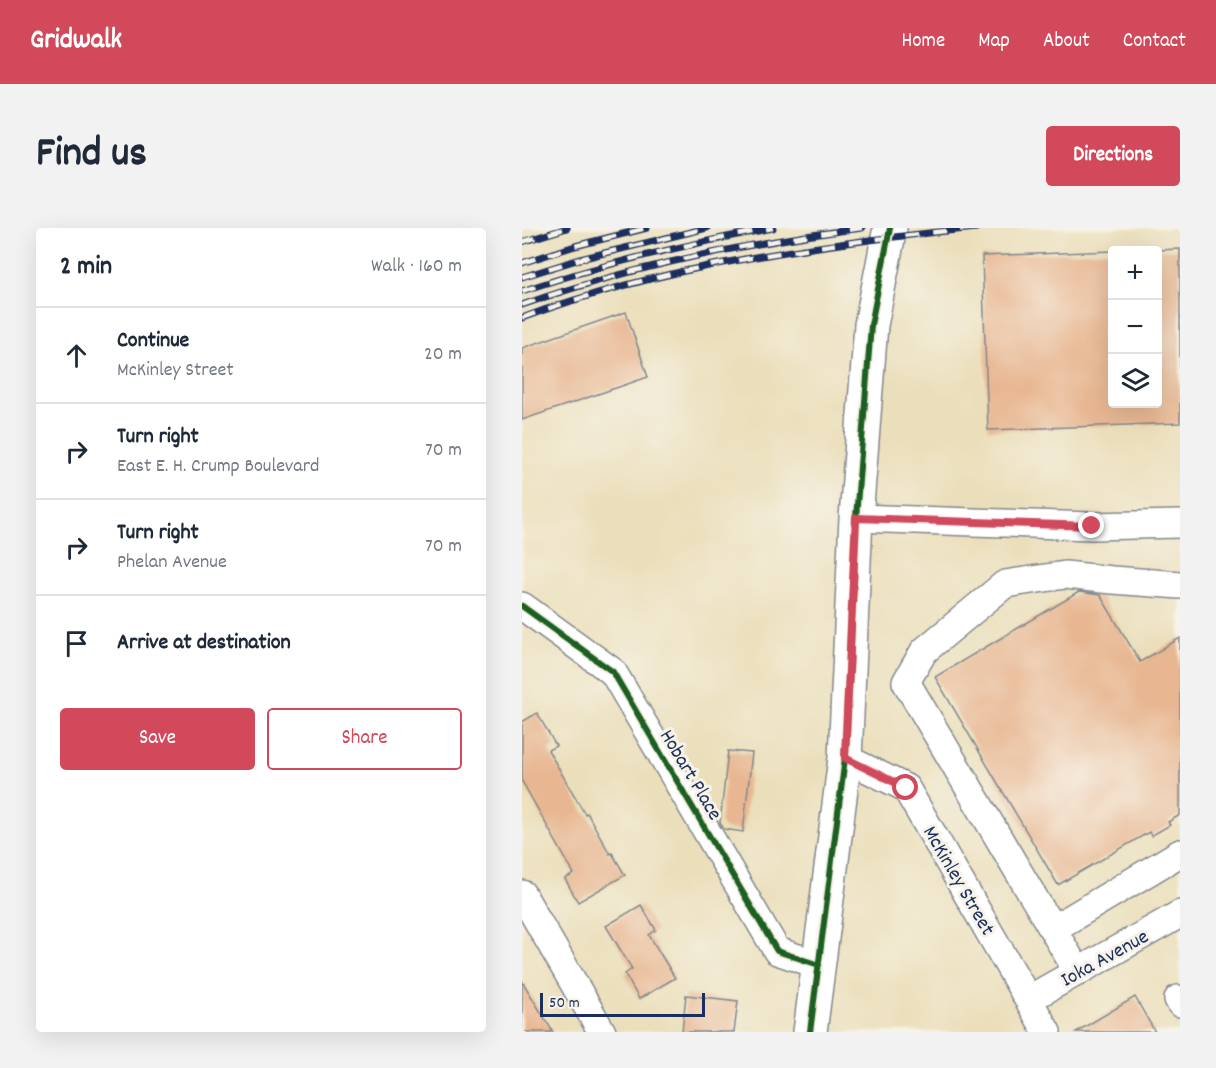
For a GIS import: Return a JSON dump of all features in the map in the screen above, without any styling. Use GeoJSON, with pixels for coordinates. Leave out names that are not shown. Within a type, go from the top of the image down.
{"type":"FeatureCollection","features":[{"type":"Feature","properties":{"kind":"main road"},"geometry":{"type":"LineString","coordinates":[[810,1032],[845,758],[856,518],[871,325],[891,228]]}},
{"type":"Feature","properties":{"kind":"street"},"geometry":{"type":"LineString","coordinates":[[856,518],[1092,526],[1180,524]]}},
{"type":"Feature","properties":{"kind":"street"},"geometry":{"type":"LineString","coordinates":[[1078,972],[906,682],[924,651],[1005,584],[1065,575],[1180,585]]}},
{"type":"Feature","properties":{"kind":"street","name":"Hobart Place"},"geometry":{"type":"LineString","coordinates":[[522,606],[613,672],[777,951],[819,965]]}},
{"type":"Feature","properties":{"kind":"street","name":"McKinley Street"},"geometry":{"type":"LineString","coordinates":[[845,758],[906,788],[1047,1032]]}},
{"type":"Feature","properties":{"kind":"street"},"geometry":{"type":"LineString","coordinates":[[1053,929],[1180,853]]}},
{"type":"Feature","properties":{"kind":"street"},"geometry":{"type":"LineString","coordinates":[[522,894],[602,1032]]}},
{"type":"Feature","properties":{"kind":"street","name":"Ioka Avenue"},"geometry":{"type":"LineString","coordinates":[[1029,999],[1180,914]]}},
{"type":"Feature","properties":{"kind":"building"},"geometry":{"type":"Polygon","coordinates":[[[1180,249],[1180,423],[988,430],[982,256],[1108,251],[1108,408],[1162,408],[1162,250],[1180,249]]]}},
{"type":"Feature","properties":{"kind":"building"},"geometry":{"type":"Polygon","coordinates":[[[626,312],[648,377],[522,420],[522,348],[626,312]]]}},
{"type":"Feature","properties":{"kind":"building"},"geometry":{"type":"Polygon","coordinates":[[[1079,592],[1100,595],[1140,662],[1180,638],[1180,815],[1168,822],[1170,825],[1151,836],[1149,832],[1058,885],[935,677],[1079,592]]]}},
{"type":"Feature","properties":{"kind":"building"},"geometry":{"type":"Polygon","coordinates":[[[537,713],[556,746],[548,750],[585,814],[587,813],[610,854],[612,853],[625,875],[578,902],[565,879],[574,874],[522,781],[522,722],[537,713]]]}},
{"type":"Feature","properties":{"kind":"building"},"geometry":{"type":"Polygon","coordinates":[[[728,751],[752,753],[743,832],[724,829],[720,823],[728,751]]]}},
{"type":"Feature","properties":{"kind":"building"},"geometry":{"type":"Polygon","coordinates":[[[641,905],[656,930],[649,935],[675,978],[639,999],[625,974],[632,969],[606,926],[641,905]]]}},
{"type":"Feature","properties":{"kind":"building"},"geometry":{"type":"Polygon","coordinates":[[[522,981],[553,1032],[522,1032],[522,981]]]}},
{"type":"Feature","properties":{"kind":"building"},"geometry":{"type":"Polygon","coordinates":[[[686,995],[738,1001],[734,1032],[682,1032],[686,995]]]}},
{"type":"Feature","properties":{"kind":"building"},"geometry":{"type":"Polygon","coordinates":[[[1135,997],[1155,1032],[1076,1032],[1135,997]]]}},
{"type":"Feature","properties":{"kind":"railway"},"geometry":{"type":"LineString","coordinates":[[522,242],[567,228]]}},
{"type":"Feature","properties":{"kind":"railway"},"geometry":{"type":"LineString","coordinates":[[522,263],[575,246],[647,228]]}},
{"type":"Feature","properties":{"kind":"railway"},"geometry":{"type":"LineString","coordinates":[[522,277],[580,259],[707,228]]}},
{"type":"Feature","properties":{"kind":"railway"},"geometry":{"type":"LineString","coordinates":[[522,291],[647,255],[773,228]]}},
{"type":"Feature","properties":{"kind":"railway"},"geometry":{"type":"LineString","coordinates":[[522,305],[648,267],[776,241],[862,228]]}},
{"type":"Feature","properties":{"kind":"railway"},"geometry":{"type":"LineString","coordinates":[[522,318],[631,284],[688,270],[804,249],[976,228]]}},
{"type":"Feature","properties":{"kind":"cycle path"},"geometry":{"type":"LineString","coordinates":[[810,1032],[845,758],[856,518],[871,325],[890,228]]}},
{"type":"Feature","properties":{"kind":"cycle path"},"geometry":{"type":"LineString","coordinates":[[522,606],[613,672],[777,951],[819,965]]}},
{"type":"Feature","properties":{"kind":"route"},"geometry":{"type":"LineString","coordinates":[[906,788],[845,758],[856,518],[1092,526]]}}]}
